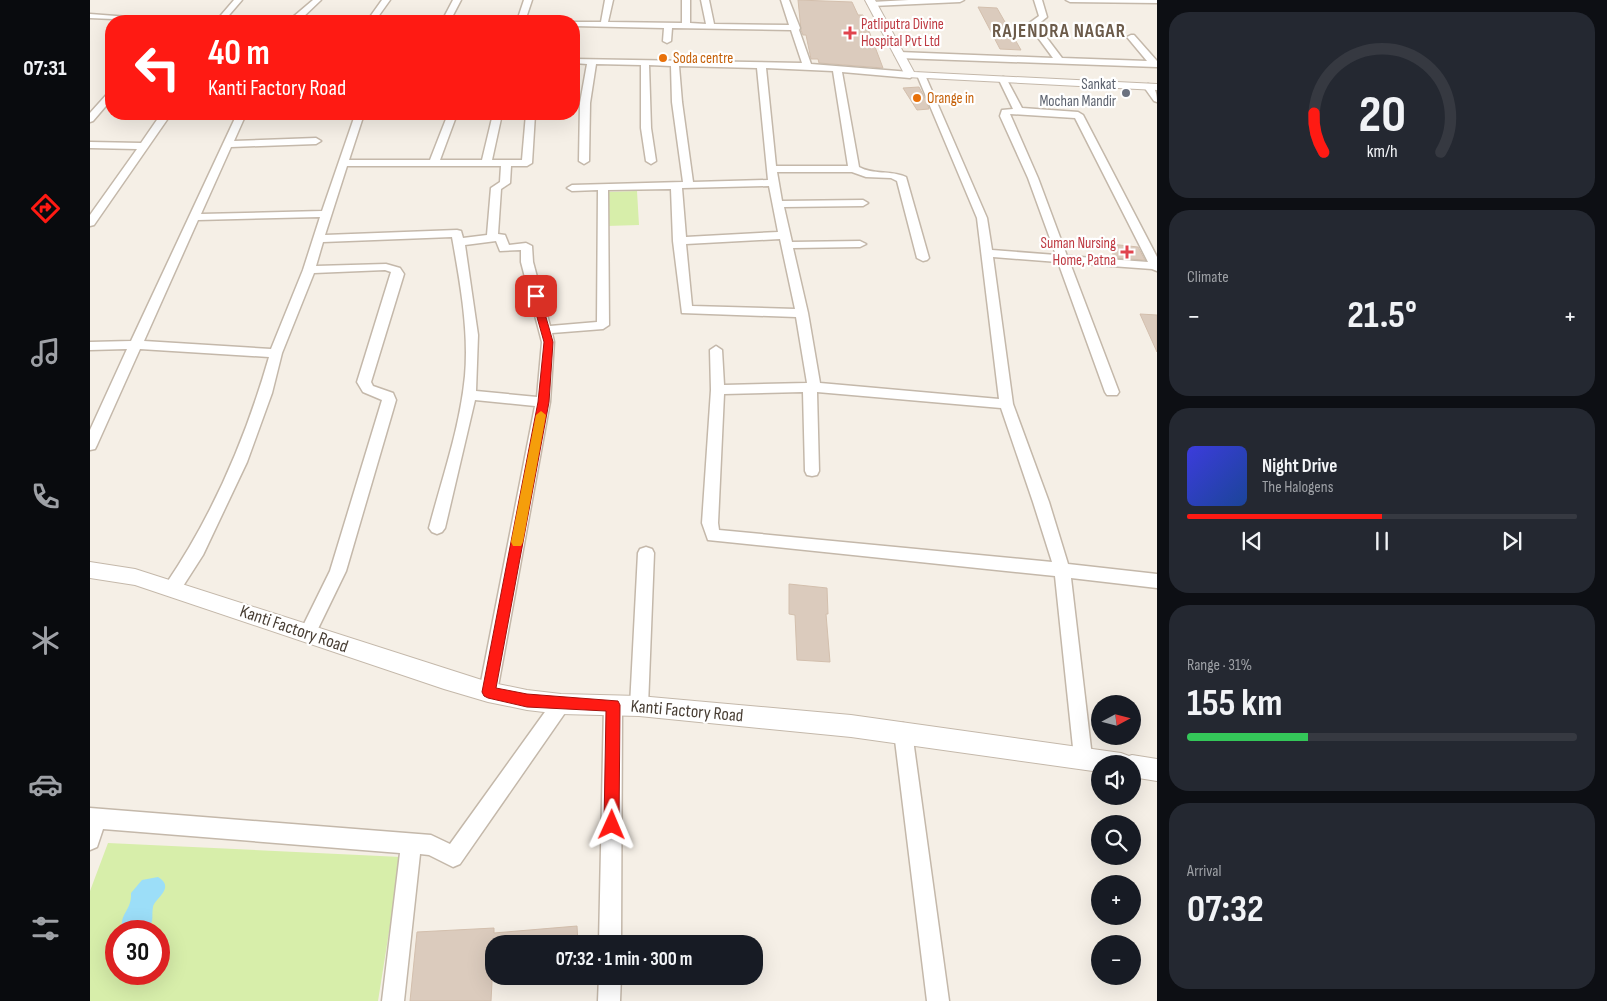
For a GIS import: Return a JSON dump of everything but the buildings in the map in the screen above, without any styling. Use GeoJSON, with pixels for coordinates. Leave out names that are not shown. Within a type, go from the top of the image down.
{"type":"FeatureCollection","features":[{"type":"Feature","properties":{"kind":"street"},"geometry":{"type":"LineString","coordinates":[[225,15],[238,0]]}},
{"type":"Feature","properties":{"kind":"street"},"geometry":{"type":"LineString","coordinates":[[300,15],[317,0]]}},
{"type":"Feature","properties":{"kind":"street"},"geometry":{"type":"LineString","coordinates":[[375,15],[386,0]]}},
{"type":"Feature","properties":{"kind":"street"},"geometry":{"type":"LineString","coordinates":[[449,15],[457,0]]}},
{"type":"Feature","properties":{"kind":"street"},"geometry":{"type":"LineString","coordinates":[[523,15],[528,0]]}},
{"type":"Feature","properties":{"kind":"street"},"geometry":{"type":"LineString","coordinates":[[604,24],[609,0]]}},
{"type":"Feature","properties":{"kind":"street"},"geometry":{"type":"LineString","coordinates":[[686,0],[686,26]]}},
{"type":"Feature","properties":{"kind":"street"},"geometry":{"type":"LineString","coordinates":[[705,0],[710,26]]}},
{"type":"Feature","properties":{"kind":"street"},"geometry":{"type":"LineString","coordinates":[[785,0],[796,28],[807,66]]}},
{"type":"Feature","properties":{"kind":"street"},"geometry":{"type":"LineString","coordinates":[[960,0],[871,2],[899,55],[916,75],[982,218],[1006,404],[1041,502],[1062,570],[1083,757]]}},
{"type":"Feature","properties":{"kind":"street"},"geometry":{"type":"LineString","coordinates":[[1038,0],[1043,17],[1032,24],[1060,61]]}},
{"type":"Feature","properties":{"kind":"street"},"geometry":{"type":"LineString","coordinates":[[1070,0],[1157,1]]}},
{"type":"Feature","properties":{"kind":"street"},"geometry":{"type":"LineString","coordinates":[[90,16],[105,17]]}},
{"type":"Feature","properties":{"kind":"street"},"geometry":{"type":"LineString","coordinates":[[580,24],[796,28]]}},
{"type":"Feature","properties":{"kind":"street"},"geometry":{"type":"LineString","coordinates":[[667,41],[668,25]]}},
{"type":"Feature","properties":{"kind":"street"},"geometry":{"type":"LineString","coordinates":[[1131,37],[1156,64]]}},
{"type":"Feature","properties":{"kind":"street"},"geometry":{"type":"LineString","coordinates":[[899,55],[1156,64]]}},
{"type":"Feature","properties":{"kind":"street"},"geometry":{"type":"LineString","coordinates":[[580,61],[807,66],[916,75],[1152,87],[1157,99]]}},
{"type":"Feature","properties":{"kind":"street"},"geometry":{"type":"LineString","coordinates":[[584,161],[585,103],[592,61]]}},
{"type":"Feature","properties":{"kind":"street"},"geometry":{"type":"LineString","coordinates":[[645,62],[646,128],[651,161]]}},
{"type":"Feature","properties":{"kind":"street"},"geometry":{"type":"LineString","coordinates":[[675,62],[682,184],[680,241],[686,310],[802,313]]}},
{"type":"Feature","properties":{"kind":"street"},"geometry":{"type":"LineString","coordinates":[[761,64],[773,183],[784,240],[802,313],[812,388],[812,471]]}},
{"type":"Feature","properties":{"kind":"street"},"geometry":{"type":"LineString","coordinates":[[837,69],[854,169]]}},
{"type":"Feature","properties":{"kind":"street"},"geometry":{"type":"LineString","coordinates":[[1003,80],[1019,111]]}},
{"type":"Feature","properties":{"kind":"street"},"geometry":{"type":"LineString","coordinates":[[90,119],[105,103]]}},
{"type":"Feature","properties":{"kind":"street"},"geometry":{"type":"LineString","coordinates":[[1112,392],[1064,259],[1005,112],[1019,111],[1078,115],[1157,267]]}},
{"type":"Feature","properties":{"kind":"street"},"geometry":{"type":"LineString","coordinates":[[90,223],[162,120]]}},
{"type":"Feature","properties":{"kind":"street"},"geometry":{"type":"LineString","coordinates":[[90,445],[239,120]]}},
{"type":"Feature","properties":{"kind":"street"},"geometry":{"type":"LineString","coordinates":[[172,589],[197,551],[240,462],[265,393],[276,353],[309,270],[357,120]]}},
{"type":"Feature","properties":{"kind":"street"},"geometry":{"type":"LineString","coordinates":[[434,162],[450,120]]}},
{"type":"Feature","properties":{"kind":"street"},"geometry":{"type":"LineString","coordinates":[[486,163],[496,120]]}},
{"type":"Feature","properties":{"kind":"street"},"geometry":{"type":"LineString","coordinates":[[343,163],[527,163],[531,120]]}},
{"type":"Feature","properties":{"kind":"street"},"geometry":{"type":"LineString","coordinates":[[228,144],[316,142]]}},
{"type":"Feature","properties":{"kind":"street"},"geometry":{"type":"LineString","coordinates":[[90,145],[145,146]]}},
{"type":"Feature","properties":{"kind":"street"},"geometry":{"type":"LineString","coordinates":[[492,238],[496,188],[505,183],[506,163]]}},
{"type":"Feature","properties":{"kind":"street"},"geometry":{"type":"LineString","coordinates":[[772,169],[854,169],[863,174],[896,176],[902,179],[923,258]]}},
{"type":"Feature","properties":{"kind":"street"},"geometry":{"type":"LineString","coordinates":[[572,188],[773,183]]}},
{"type":"Feature","properties":{"kind":"street"},"geometry":{"type":"LineString","coordinates":[[545,330],[603,325],[603,188]]}},
{"type":"Feature","properties":{"kind":"street"},"geometry":{"type":"LineString","coordinates":[[777,204],[864,203]]}},
{"type":"Feature","properties":{"kind":"street"},"geometry":{"type":"LineString","coordinates":[[194,217],[326,214]]}},
{"type":"Feature","properties":{"kind":"street"},"geometry":{"type":"LineString","coordinates":[[318,240],[457,233],[470,323],[472,354],[469,395],[436,528]]}},
{"type":"Feature","properties":{"kind":"street"},"geometry":{"type":"LineString","coordinates":[[459,242],[501,237],[504,249],[526,246],[527,262],[548,342],[544,402],[488,692]]}},
{"type":"Feature","properties":{"kind":"street"},"geometry":{"type":"LineString","coordinates":[[680,241],[784,240],[860,244]]}},
{"type":"Feature","properties":{"kind":"street"},"geometry":{"type":"LineString","coordinates":[[987,253],[1157,267]]}},
{"type":"Feature","properties":{"kind":"street"},"geometry":{"type":"LineString","coordinates":[[306,634],[338,571],[389,400],[388,396],[368,389],[364,382],[398,274],[396,270],[386,267],[309,270]]}},
{"type":"Feature","properties":{"kind":"street"},"geometry":{"type":"LineString","coordinates":[[90,346],[135,345],[276,353]]}},
{"type":"Feature","properties":{"kind":"street"},"geometry":{"type":"LineString","coordinates":[[716,350],[718,390],[710,523],[713,536],[1157,581]]}},
{"type":"Feature","properties":{"kind":"street"},"geometry":{"type":"LineString","coordinates":[[718,390],[812,388],[1006,404]]}},
{"type":"Feature","properties":{"kind":"street"},"geometry":{"type":"LineString","coordinates":[[469,395],[544,402]]}},
{"type":"Feature","properties":{"kind":"street"},"geometry":{"type":"LineString","coordinates":[[639,706],[646,553]]}},
{"type":"Feature","properties":{"kind":"street","name":"Kanti Factory Road"},"geometry":{"type":"LineString","coordinates":[[90,570],[135,578],[172,589],[488,692],[527,700],[561,704],[639,706],[903,732],[1091,758]]}},
{"type":"Feature","properties":{"kind":"street"},"geometry":{"type":"LineString","coordinates":[[90,840],[94,818],[431,845],[454,857],[561,704]]}},
{"type":"Feature","properties":{"kind":"street"},"geometry":{"type":"LineString","coordinates":[[610,935],[613,705]]}},
{"type":"Feature","properties":{"kind":"street"},"geometry":{"type":"LineString","coordinates":[[903,732],[938,1001]]}},
{"type":"Feature","properties":{"kind":"street"},"geometry":{"type":"LineString","coordinates":[[1141,767],[1157,770]]}},
{"type":"Feature","properties":{"kind":"street"},"geometry":{"type":"LineString","coordinates":[[393,1001],[412,844]]}},
{"type":"Feature","properties":{"kind":"street"},"geometry":{"type":"LineString","coordinates":[[609,1001],[610,985]]}},
{"type":"Feature","properties":{"kind":"green space"},"geometry":{"type":"Polygon","coordinates":[[[637,191],[639,225],[607,226],[606,192],[637,191]]]}},
{"type":"Feature","properties":{"kind":"green space"},"geometry":{"type":"Polygon","coordinates":[[[108,843],[401,857],[378,1001],[90,1001],[90,891],[108,843]]]}},
{"type":"Feature","properties":{"kind":"water"},"geometry":{"type":"Polygon","coordinates":[[[158,877],[165,885],[163,893],[153,907],[152,920],[123,920],[130,904],[131,893],[142,880],[158,877]]]}},
{"type":"Feature","properties":{"kind":"slow traffic"},"geometry":{"type":"LineString","coordinates":[[517,542],[541,415]]}},
{"type":"Feature","properties":{"kind":"place","name":"Patliputra Divine Hospital Pvt Ltd"},"geometry":{"type":"Point","coordinates":[850,33]}},
{"type":"Feature","properties":{"kind":"place","name":"Soda centre"},"geometry":{"type":"Point","coordinates":[663,58]}},
{"type":"Feature","properties":{"kind":"place","name":"Sankat Mochan Mandir"},"geometry":{"type":"Point","coordinates":[1126,93]}},
{"type":"Feature","properties":{"kind":"place","name":"Orange in"},"geometry":{"type":"Point","coordinates":[917,98]}},
{"type":"Feature","properties":{"kind":"place","name":"Suman Nursing Home, Patna"},"geometry":{"type":"Point","coordinates":[1127,252]}},
{"type":"Feature","properties":{"kind":"district","name":"RAJENDRA NAGAR"},"geometry":{"type":"Point","coordinates":[1059,31]}},
{"type":"Feature","properties":{"kind":"route"},"geometry":{"type":"LineString","coordinates":[[536,296],[548,342],[544,402],[488,692],[527,700],[561,704],[613,705],[612,825]]}}]}
